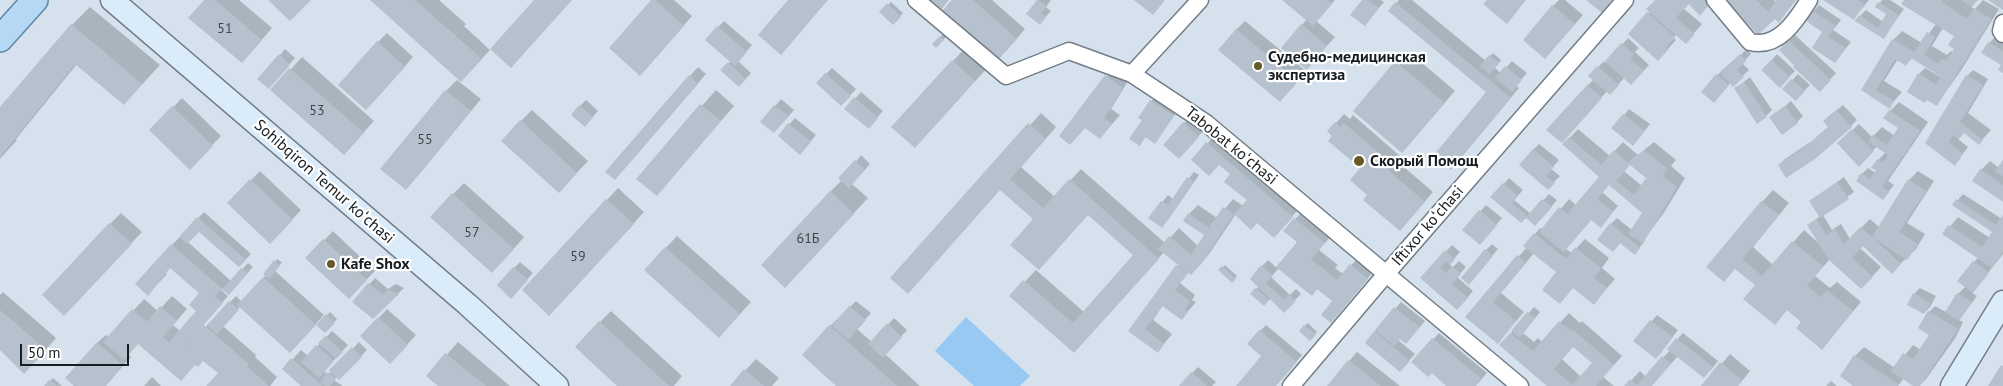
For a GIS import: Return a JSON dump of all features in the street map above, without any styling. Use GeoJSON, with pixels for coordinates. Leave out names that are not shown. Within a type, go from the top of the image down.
{"type":"FeatureCollection","features":[{"type":"Feature","properties":{"kind":"main road"},"geometry":{"type":"LineString","coordinates":[[0,39],[35,0]]}},
{"type":"Feature","properties":{"kind":"main road","name":"Sohibqiron Temur koʻchasi"},"geometry":{"type":"LineString","coordinates":[[112,0],[467,304],[557,386]]}},
{"type":"Feature","properties":{"kind":"main road"},"geometry":{"type":"LineString","coordinates":[[1952,386],[2003,302]]}},
{"type":"Feature","properties":{"kind":"street","name":"Tabobat koʻchasi"},"geometry":{"type":"LineString","coordinates":[[916,0],[1006,76],[1069,51],[1132,74],[1206,123],[1520,386]]}},
{"type":"Feature","properties":{"kind":"street"},"geometry":{"type":"LineString","coordinates":[[1132,74],[1200,0]]}},
{"type":"Feature","properties":{"kind":"street","name":"Iftixor koʻchasi"},"geometry":{"type":"LineString","coordinates":[[1291,386],[1625,0]]}},
{"type":"Feature","properties":{"kind":"street"},"geometry":{"type":"LineString","coordinates":[[1715,0],[1750,42],[1763,44],[1774,40],[1790,27],[1809,0]]}},
{"type":"Feature","properties":{"kind":"street"},"geometry":{"type":"LineString","coordinates":[[2003,23],[2000,31],[2003,34]]}},
{"type":"Feature","properties":{"kind":"shaded area"},"geometry":{"type":"Polygon","coordinates":[[[966,317],[1030,376],[1020,386],[974,386],[935,351],[966,317]]]}},
{"type":"Feature","properties":{"kind":"building"},"geometry":{"type":"Polygon","coordinates":[[[204,0],[215,0],[262,40],[242,63],[188,18],[204,0]]]}},
{"type":"Feature","properties":{"kind":"building"},"geometry":{"type":"Polygon","coordinates":[[[268,0],[311,0],[290,21],[268,0]]]}},
{"type":"Feature","properties":{"kind":"building"},"geometry":{"type":"Polygon","coordinates":[[[370,0],[415,0],[482,59],[461,82],[370,0]]]}},
{"type":"Feature","properties":{"kind":"building"},"geometry":{"type":"Polygon","coordinates":[[[534,0],[572,0],[511,68],[490,49],[534,0]]]}},
{"type":"Feature","properties":{"kind":"building"},"geometry":{"type":"Polygon","coordinates":[[[651,0],[655,0],[684,26],[640,76],[609,48],[651,0]]]}},
{"type":"Feature","properties":{"kind":"building"},"geometry":{"type":"Polygon","coordinates":[[[788,0],[828,0],[781,55],[758,35],[788,0]]]}},
{"type":"Feature","properties":{"kind":"building"},"geometry":{"type":"Polygon","coordinates":[[[927,0],[949,0],[940,11],[927,0]]]}},
{"type":"Feature","properties":{"kind":"building"},"geometry":{"type":"Polygon","coordinates":[[[952,0],[973,0],[1017,39],[997,61],[941,12],[952,0]]]}},
{"type":"Feature","properties":{"kind":"building"},"geometry":{"type":"Polygon","coordinates":[[[1037,0],[1047,6],[1041,13],[1046,17],[1040,25],[1026,14],[1037,0]]]}},
{"type":"Feature","properties":{"kind":"building"},"geometry":{"type":"Polygon","coordinates":[[[1134,0],[1165,0],[1153,15],[1134,0]]]}},
{"type":"Feature","properties":{"kind":"building"},"geometry":{"type":"Polygon","coordinates":[[[1282,0],[1327,0],[1332,4],[1313,26],[1282,0]]]}},
{"type":"Feature","properties":{"kind":"building"},"geometry":{"type":"Polygon","coordinates":[[[1362,0],[1367,0],[1379,8],[1365,26],[1350,15],[1362,0]]]}},
{"type":"Feature","properties":{"kind":"building"},"geometry":{"type":"Polygon","coordinates":[[[1487,0],[1526,0],[1507,24],[1483,4],[1487,0]]]}},
{"type":"Feature","properties":{"kind":"building"},"geometry":{"type":"Polygon","coordinates":[[[1586,0],[1612,0],[1602,13],[1586,0]]]}},
{"type":"Feature","properties":{"kind":"building"},"geometry":{"type":"Polygon","coordinates":[[[1655,0],[1703,0],[1708,6],[1700,16],[1689,4],[1676,18],[1695,34],[1686,44],[1646,9],[1655,0]]]}},
{"type":"Feature","properties":{"kind":"building"},"geometry":{"type":"Polygon","coordinates":[[[1728,0],[1756,0],[1768,12],[1776,0],[1795,0],[1779,23],[1775,19],[1758,35],[1727,2],[1728,0]]]}},
{"type":"Feature","properties":{"kind":"building"},"geometry":{"type":"Polygon","coordinates":[[[1823,0],[1858,0],[1864,4],[1854,20],[1823,0]]]}},
{"type":"Feature","properties":{"kind":"building"},"geometry":{"type":"Polygon","coordinates":[[[1904,0],[1943,0],[1942,2],[1967,19],[1974,8],[1991,19],[1937,106],[1927,100],[1925,103],[1907,92],[1918,73],[1936,85],[1941,77],[1911,58],[1906,66],[1895,59],[1876,90],[1894,101],[1890,109],[1861,90],[1892,39],[1914,52],[1927,32],[1935,37],[1924,55],[1938,64],[1942,59],[1946,61],[1954,49],[1948,45],[1954,36],[1901,4],[1904,0]]]}},
{"type":"Feature","properties":{"kind":"building"},"geometry":{"type":"Polygon","coordinates":[[[1961,0],[1977,0],[1972,7],[1961,0]]]}},
{"type":"Feature","properties":{"kind":"building"},"geometry":{"type":"Polygon","coordinates":[[[1988,0],[2003,0],[2003,10],[1988,0]]]}},
{"type":"Feature","properties":{"kind":"building"},"geometry":{"type":"Polygon","coordinates":[[[1395,2],[1511,98],[1451,170],[1433,156],[1486,92],[1388,11],[1395,2]]]}},
{"type":"Feature","properties":{"kind":"building"},"geometry":{"type":"Polygon","coordinates":[[[1878,2],[1899,15],[1884,39],[1855,21],[1859,15],[1878,28],[1886,14],[1875,7],[1878,2]]]}},
{"type":"Feature","properties":{"kind":"building"},"geometry":{"type":"Polygon","coordinates":[[[887,3],[901,17],[893,25],[879,12],[887,3]]]}},
{"type":"Feature","properties":{"kind":"building"},"geometry":{"type":"Polygon","coordinates":[[[1552,5],[1575,24],[1545,59],[1523,40],[1552,5]]]}},
{"type":"Feature","properties":{"kind":"building"},"geometry":{"type":"Polygon","coordinates":[[[1812,10],[1836,26],[1828,37],[1846,48],[1835,63],[1812,48],[1822,32],[1805,20],[1812,10]]]}},
{"type":"Feature","properties":{"kind":"building"},"geometry":{"type":"Polygon","coordinates":[[[1647,12],[1675,37],[1666,48],[1668,50],[1658,61],[1628,34],[1647,12]]]}},
{"type":"Feature","properties":{"kind":"building"},"geometry":{"type":"Polygon","coordinates":[[[71,24],[142,84],[124,105],[75,64],[0,157],[0,107],[71,24]]]}},
{"type":"Feature","properties":{"kind":"building"},"geometry":{"type":"Polygon","coordinates":[[[1301,24],[1327,46],[1307,70],[1281,48],[1301,24]]]}},
{"type":"Feature","properties":{"kind":"building"},"geometry":{"type":"Polygon","coordinates":[[[717,26],[747,52],[735,66],[705,40],[717,26]]]}},
{"type":"Feature","properties":{"kind":"building","name":"Судебно-медицинская экспертиза"},"geometry":{"type":"Polygon","coordinates":[[[1236,29],[1298,81],[1280,102],[1218,50],[1236,29]]]}},
{"type":"Feature","properties":{"kind":"building"},"geometry":{"type":"Polygon","coordinates":[[[940,36],[944,40],[936,48],[932,44],[940,36]]]}},
{"type":"Feature","properties":{"kind":"building"},"geometry":{"type":"Polygon","coordinates":[[[1788,40],[1831,80],[1820,92],[1793,67],[1794,65],[1779,50],[1788,40]]]}},
{"type":"Feature","properties":{"kind":"building"},"geometry":{"type":"Polygon","coordinates":[[[377,41],[405,67],[366,110],[338,85],[377,41]]]}},
{"type":"Feature","properties":{"kind":"building"},"geometry":{"type":"Polygon","coordinates":[[[1988,42],[2003,51],[2003,73],[1998,70],[2001,65],[1981,53],[1988,42]]]}},
{"type":"Feature","properties":{"kind":"building"},"geometry":{"type":"Polygon","coordinates":[[[1621,43],[1634,54],[1630,59],[1644,71],[1631,85],[1605,61],[1621,43]]]}},
{"type":"Feature","properties":{"kind":"building"},"geometry":{"type":"Polygon","coordinates":[[[279,54],[290,65],[269,89],[257,79],[279,54]]]}},
{"type":"Feature","properties":{"kind":"building"},"geometry":{"type":"Polygon","coordinates":[[[1740,54],[1746,61],[1737,70],[1744,77],[1733,87],[1720,72],[1740,54]]]}},
{"type":"Feature","properties":{"kind":"building"},"geometry":{"type":"Polygon","coordinates":[[[1489,55],[1499,63],[1490,74],[1480,66],[1489,55]]]}},
{"type":"Feature","properties":{"kind":"building"},"geometry":{"type":"Polygon","coordinates":[[[952,60],[975,81],[915,148],[891,127],[952,60]]]}},
{"type":"Feature","properties":{"kind":"building"},"geometry":{"type":"Polygon","coordinates":[[[1771,60],[1790,77],[1780,88],[1761,70],[1771,60]]]}},
{"type":"Feature","properties":{"kind":"building"},"geometry":{"type":"Polygon","coordinates":[[[1395,61],[1445,103],[1402,153],[1353,111],[1395,61]]]}},
{"type":"Feature","properties":{"kind":"building"},"geometry":{"type":"Polygon","coordinates":[[[728,62],[746,79],[739,87],[720,70],[728,62]]]}},
{"type":"Feature","properties":{"kind":"building"},"geometry":{"type":"Polygon","coordinates":[[[1505,66],[1522,80],[1512,92],[1495,78],[1505,66]]]}},
{"type":"Feature","properties":{"kind":"building"},"geometry":{"type":"Polygon","coordinates":[[[1597,66],[1619,85],[1610,95],[1588,76],[1597,66]]]}},
{"type":"Feature","properties":{"kind":"building"},"geometry":{"type":"Polygon","coordinates":[[[289,68],[364,133],[344,155],[270,90],[289,68]]]}},
{"type":"Feature","properties":{"kind":"building"},"geometry":{"type":"Polygon","coordinates":[[[825,73],[851,96],[841,106],[816,83],[825,73]]]}},
{"type":"Feature","properties":{"kind":"building"},"geometry":{"type":"Polygon","coordinates":[[[1716,74],[1729,85],[1714,103],[1701,92],[1716,74]]]}},
{"type":"Feature","properties":{"kind":"building"},"geometry":{"type":"Polygon","coordinates":[[[689,75],[698,84],[615,180],[605,172],[689,75]]]}},
{"type":"Feature","properties":{"kind":"building"},"geometry":{"type":"Polygon","coordinates":[[[1105,75],[1123,88],[1104,118],[1112,124],[1100,139],[1085,128],[1070,145],[1059,136],[1105,75]]]}},
{"type":"Feature","properties":{"kind":"building"},"geometry":{"type":"Polygon","coordinates":[[[1966,75],[1983,85],[1960,122],[1983,140],[1979,145],[1964,133],[1959,139],[1953,135],[1949,142],[1963,154],[1955,166],[1925,143],[1966,75]]]}},
{"type":"Feature","properties":{"kind":"building"},"geometry":{"type":"Polygon","coordinates":[[[1791,79],[1805,91],[1796,101],[1782,89],[1791,79]]]}},
{"type":"Feature","properties":{"kind":"building"},"geometry":{"type":"Polygon","coordinates":[[[1744,82],[1767,117],[1757,124],[1734,88],[1744,82]]]}},
{"type":"Feature","properties":{"kind":"building"},"geometry":{"type":"Polygon","coordinates":[[[1587,85],[1602,98],[1562,143],[1546,130],[1587,85]]]}},
{"type":"Feature","properties":{"kind":"building"},"geometry":{"type":"Polygon","coordinates":[[[445,90],[471,111],[406,190],[380,169],[445,90]]]}},
{"type":"Feature","properties":{"kind":"building"},"geometry":{"type":"Polygon","coordinates":[[[854,97],[878,118],[869,129],[844,109],[854,97]]]}},
{"type":"Feature","properties":{"kind":"building"},"geometry":{"type":"Polygon","coordinates":[[[1150,100],[1174,116],[1155,144],[1145,137],[1140,146],[1129,139],[1142,120],[1138,118],[1150,100]]]}},
{"type":"Feature","properties":{"kind":"building"},"geometry":{"type":"Polygon","coordinates":[[[700,104],[721,121],[657,196],[636,179],[700,104]]]}},
{"type":"Feature","properties":{"kind":"building"},"geometry":{"type":"Polygon","coordinates":[[[579,105],[593,117],[585,127],[571,115],[579,105]]]}},
{"type":"Feature","properties":{"kind":"building"},"geometry":{"type":"Polygon","coordinates":[[[774,105],[789,116],[774,133],[760,122],[774,105]]]}},
{"type":"Feature","properties":{"kind":"building"},"geometry":{"type":"Polygon","coordinates":[[[172,106],[213,146],[190,170],[149,130],[172,106]]]}},
{"type":"Feature","properties":{"kind":"building"},"geometry":{"type":"Polygon","coordinates":[[[1785,106],[1798,123],[1782,135],[1769,117],[1785,106]]]}},
{"type":"Feature","properties":{"kind":"building"},"geometry":{"type":"Polygon","coordinates":[[[1836,110],[1852,127],[1815,159],[1786,178],[1778,165],[1805,147],[1828,127],[1823,121],[1836,110]]]}},
{"type":"Feature","properties":{"kind":"building"},"geometry":{"type":"Polygon","coordinates":[[[1889,110],[1920,131],[1882,187],[1889,192],[1883,200],[1856,181],[1861,173],[1870,179],[1876,170],[1871,168],[1877,159],[1883,163],[1888,155],[1868,142],[1872,135],[1887,145],[1898,128],[1883,118],[1889,110]]]}},
{"type":"Feature","properties":{"kind":"building"},"geometry":{"type":"Polygon","coordinates":[[[1623,114],[1645,131],[1633,146],[1611,128],[1623,114]]]}},
{"type":"Feature","properties":{"kind":"building"},"geometry":{"type":"Polygon","coordinates":[[[520,120],[577,173],[559,193],[501,141],[520,120]]]}},
{"type":"Feature","properties":{"kind":"building"},"geometry":{"type":"Polygon","coordinates":[[[1183,122],[1199,137],[1179,159],[1163,145],[1183,122]]]}},
{"type":"Feature","properties":{"kind":"building"},"geometry":{"type":"Polygon","coordinates":[[[1335,122],[1340,127],[1344,123],[1392,165],[1388,170],[1425,202],[1400,231],[1363,200],[1367,195],[1350,180],[1360,168],[1328,141],[1332,136],[1327,131],[1335,122]]]}},
{"type":"Feature","properties":{"kind":"building"},"geometry":{"type":"Polygon","coordinates":[[[788,123],[811,142],[800,155],[778,136],[788,123]]]}},
{"type":"Feature","properties":{"kind":"building"},"geometry":{"type":"Polygon","coordinates":[[[1028,123],[1046,139],[1010,179],[1043,208],[1069,179],[1159,259],[1074,353],[1009,296],[1023,280],[1073,323],[1133,255],[1088,215],[1039,270],[1010,245],[1033,219],[1000,190],[908,294],[890,278],[1028,123]]]}},
{"type":"Feature","properties":{"kind":"building"},"geometry":{"type":"Polygon","coordinates":[[[1852,129],[1874,151],[1859,167],[1837,143],[1852,129]]]}},
{"type":"Feature","properties":{"kind":"building"},"geometry":{"type":"Polygon","coordinates":[[[1569,137],[1601,165],[1614,150],[1628,163],[1644,150],[1668,169],[1663,176],[1677,187],[1643,243],[1628,234],[1642,213],[1609,185],[1597,199],[1613,212],[1601,228],[1591,220],[1564,252],[1539,232],[1559,207],[1567,214],[1599,177],[1562,144],[1569,137]],[[1630,165],[1616,181],[1634,195],[1646,178],[1630,165]]]}},
{"type":"Feature","properties":{"kind":"building"},"geometry":{"type":"Polygon","coordinates":[[[1206,142],[1293,217],[1274,238],[1257,223],[1251,230],[1234,214],[1247,200],[1224,182],[1230,174],[1219,165],[1209,176],[1191,160],[1206,142]]]}},
{"type":"Feature","properties":{"kind":"building"},"geometry":{"type":"Polygon","coordinates":[[[1533,149],[1554,167],[1546,176],[1555,183],[1548,190],[1519,165],[1533,149]]]}},
{"type":"Feature","properties":{"kind":"building"},"geometry":{"type":"Polygon","coordinates":[[[855,160],[865,170],[849,188],[838,178],[855,160]]]}},
{"type":"Feature","properties":{"kind":"building"},"geometry":{"type":"Polygon","coordinates":[[[2003,160],[2003,176],[1995,171],[2003,160]]]}},
{"type":"Feature","properties":{"kind":"building"},"geometry":{"type":"Polygon","coordinates":[[[1980,169],[2003,185],[2003,202],[1972,181],[1980,169]]]}},
{"type":"Feature","properties":{"kind":"building"},"geometry":{"type":"Polygon","coordinates":[[[1187,177],[1194,182],[1162,228],[1148,218],[1161,201],[1168,205],[1187,177]]]}},
{"type":"Feature","properties":{"kind":"building"},"geometry":{"type":"Polygon","coordinates":[[[250,179],[293,220],[270,244],[227,203],[250,179]]]}},
{"type":"Feature","properties":{"kind":"building"},"geometry":{"type":"Polygon","coordinates":[[[1908,179],[1926,191],[1899,232],[1918,244],[1907,260],[1872,237],[1908,179]]]}},
{"type":"Feature","properties":{"kind":"building"},"geometry":{"type":"Polygon","coordinates":[[[1837,182],[1849,199],[1820,218],[1809,201],[1837,182]]]}},
{"type":"Feature","properties":{"kind":"building"},"geometry":{"type":"Polygon","coordinates":[[[1503,183],[1518,196],[1512,203],[1527,216],[1542,199],[1552,207],[1535,226],[1526,218],[1521,223],[1490,197],[1503,183]]]}},
{"type":"Feature","properties":{"kind":"building"},"geometry":{"type":"Polygon","coordinates":[[[830,191],[854,214],[785,288],[761,265],[830,191]]]}},
{"type":"Feature","properties":{"kind":"building"},"geometry":{"type":"Polygon","coordinates":[[[452,193],[514,249],[492,273],[430,217],[452,193]]]}},
{"type":"Feature","properties":{"kind":"building"},"geometry":{"type":"Polygon","coordinates":[[[606,199],[634,224],[549,316],[522,290],[606,199]]]}},
{"type":"Feature","properties":{"kind":"building"},"geometry":{"type":"Polygon","coordinates":[[[1956,199],[1996,225],[2003,215],[2003,251],[1992,268],[1942,234],[1948,225],[1982,247],[1992,232],[1952,205],[1956,199]]]}},
{"type":"Feature","properties":{"kind":"building"},"geometry":{"type":"Polygon","coordinates":[[[1761,201],[1779,215],[1742,259],[1762,276],[1792,241],[1823,266],[1807,286],[1821,297],[1827,290],[1853,311],[1822,350],[1796,328],[1801,322],[1787,310],[1775,325],[1743,299],[1755,285],[1735,269],[1724,282],[1706,267],[1761,201]]]}},
{"type":"Feature","properties":{"kind":"building"},"geometry":{"type":"Polygon","coordinates":[[[1223,207],[1234,214],[1201,264],[1191,275],[1158,249],[1169,236],[1191,255],[1204,235],[1183,221],[1188,213],[1209,228],[1223,207]]]}},
{"type":"Feature","properties":{"kind":"building"},"geometry":{"type":"Polygon","coordinates":[[[1479,210],[1497,225],[1480,245],[1462,230],[1479,210]]]}},
{"type":"Feature","properties":{"kind":"building"},"geometry":{"type":"Polygon","coordinates":[[[197,217],[246,260],[239,267],[199,232],[187,244],[179,237],[197,217]]]}},
{"type":"Feature","properties":{"kind":"building"},"geometry":{"type":"Polygon","coordinates":[[[1294,218],[1325,243],[1311,259],[1337,280],[1350,264],[1368,279],[1331,323],[1321,315],[1332,301],[1317,289],[1312,296],[1276,267],[1297,242],[1283,231],[1294,218]]]}},
{"type":"Feature","properties":{"kind":"building"},"geometry":{"type":"Polygon","coordinates":[[[1816,219],[1826,235],[1835,229],[1844,244],[1860,227],[1901,264],[1892,274],[1863,246],[1852,258],[1873,277],[1861,289],[1829,260],[1807,225],[1816,219]]]}},
{"type":"Feature","properties":{"kind":"building"},"geometry":{"type":"Polygon","coordinates":[[[109,223],[132,244],[64,316],[42,295],[109,223]]]}},
{"type":"Feature","properties":{"kind":"building"},"geometry":{"type":"Polygon","coordinates":[[[1610,223],[1640,248],[1635,255],[1620,243],[1613,252],[1597,240],[1610,223]]]}},
{"type":"Feature","properties":{"kind":"building"},"geometry":{"type":"Polygon","coordinates":[[[1534,233],[1566,259],[1575,247],[1601,268],[1594,278],[1607,288],[1594,305],[1573,288],[1560,304],[1542,290],[1556,272],[1523,246],[1534,233]]]}},
{"type":"Feature","properties":{"kind":"building"},"geometry":{"type":"Polygon","coordinates":[[[323,239],[367,280],[349,299],[305,258],[323,239]]]}},
{"type":"Feature","properties":{"kind":"building"},"geometry":{"type":"Polygon","coordinates":[[[171,244],[222,289],[215,296],[223,303],[180,352],[204,325],[249,364],[247,366],[269,386],[206,386],[218,373],[203,361],[198,367],[195,365],[181,381],[138,344],[124,360],[103,342],[132,309],[147,322],[160,306],[177,321],[163,337],[169,342],[196,311],[189,305],[199,293],[170,268],[148,296],[135,284],[171,244]]]}},
{"type":"Feature","properties":{"kind":"building"},"geometry":{"type":"Polygon","coordinates":[[[665,247],[740,314],[719,338],[644,270],[665,247]]]}},
{"type":"Feature","properties":{"kind":"building"},"geometry":{"type":"Polygon","coordinates":[[[1485,249],[1493,256],[1469,285],[1461,278],[1485,249]]]}},
{"type":"Feature","properties":{"kind":"building"},"geometry":{"type":"Polygon","coordinates":[[[1445,250],[1455,259],[1450,265],[1446,262],[1440,267],[1446,273],[1452,266],[1461,274],[1452,284],[1468,298],[1457,310],[1420,278],[1445,250]]]}},
{"type":"Feature","properties":{"kind":"building"},"geometry":{"type":"Polygon","coordinates":[[[1517,255],[1526,263],[1493,302],[1516,321],[1498,344],[1465,317],[1517,255]]]}},
{"type":"Feature","properties":{"kind":"building"},"geometry":{"type":"Polygon","coordinates":[[[274,260],[280,266],[269,279],[263,274],[274,260]]]}},
{"type":"Feature","properties":{"kind":"building"},"geometry":{"type":"Polygon","coordinates":[[[1973,261],[1989,273],[1973,293],[1957,281],[1973,261]]]}},
{"type":"Feature","properties":{"kind":"building"},"geometry":{"type":"Polygon","coordinates":[[[1176,265],[1188,273],[1175,290],[1190,301],[1185,309],[1188,312],[1182,320],[1162,306],[1145,329],[1164,344],[1158,353],[1128,331],[1176,265]]]}},
{"type":"Feature","properties":{"kind":"building"},"geometry":{"type":"Polygon","coordinates":[[[1261,265],[1273,276],[1266,283],[1284,300],[1289,294],[1296,301],[1284,313],[1250,279],[1261,265]]]}},
{"type":"Feature","properties":{"kind":"building"},"geometry":{"type":"Polygon","coordinates":[[[1222,266],[1236,279],[1232,283],[1218,270],[1222,266]]]}},
{"type":"Feature","properties":{"kind":"building"},"geometry":{"type":"Polygon","coordinates":[[[513,267],[528,280],[511,299],[497,285],[513,267]]]}},
{"type":"Feature","properties":{"kind":"building"},"geometry":{"type":"Polygon","coordinates":[[[241,268],[248,273],[229,295],[222,290],[241,268]]]}},
{"type":"Feature","properties":{"kind":"building"},"geometry":{"type":"Polygon","coordinates":[[[263,277],[316,325],[290,353],[237,305],[263,277]]]}},
{"type":"Feature","properties":{"kind":"building"},"geometry":{"type":"Polygon","coordinates":[[[368,283],[382,294],[389,290],[399,294],[373,319],[352,302],[368,283]]]}},
{"type":"Feature","properties":{"kind":"building"},"geometry":{"type":"Polygon","coordinates":[[[1255,288],[1269,300],[1264,306],[1250,294],[1255,288]]]}},
{"type":"Feature","properties":{"kind":"building"},"geometry":{"type":"Polygon","coordinates":[[[1913,293],[1930,303],[1924,314],[1907,305],[1913,293]]]}},
{"type":"Feature","properties":{"kind":"building"},"geometry":{"type":"Polygon","coordinates":[[[1957,293],[1972,302],[1959,321],[1945,312],[1957,293]]]}},
{"type":"Feature","properties":{"kind":"building"},"geometry":{"type":"Polygon","coordinates":[[[229,301],[239,310],[217,334],[207,325],[229,301]]]}},
{"type":"Feature","properties":{"kind":"building"},"geometry":{"type":"Polygon","coordinates":[[[849,306],[866,320],[848,340],[832,326],[849,306]]]}},
{"type":"Feature","properties":{"kind":"building"},"geometry":{"type":"Polygon","coordinates":[[[1394,307],[1420,327],[1406,344],[1400,339],[1394,346],[1375,330],[1394,307]]]}},
{"type":"Feature","properties":{"kind":"building"},"geometry":{"type":"Polygon","coordinates":[[[0,310],[46,350],[24,374],[0,350],[0,310]]]}},
{"type":"Feature","properties":{"kind":"building"},"geometry":{"type":"Polygon","coordinates":[[[1928,311],[1958,329],[1920,386],[1913,386],[1891,371],[1903,353],[1913,359],[1929,335],[1918,328],[1928,311]]]}},
{"type":"Feature","properties":{"kind":"building"},"geometry":{"type":"Polygon","coordinates":[[[1527,312],[1535,318],[1520,338],[1511,331],[1527,312]]]}},
{"type":"Feature","properties":{"kind":"building"},"geometry":{"type":"Polygon","coordinates":[[[326,314],[335,323],[325,333],[316,325],[326,314]]]}},
{"type":"Feature","properties":{"kind":"building"},"geometry":{"type":"Polygon","coordinates":[[[378,317],[408,345],[390,364],[360,336],[378,317]]]}},
{"type":"Feature","properties":{"kind":"building"},"geometry":{"type":"Polygon","coordinates":[[[1650,320],[1673,337],[1656,359],[1633,341],[1650,320]]]}},
{"type":"Feature","properties":{"kind":"building"},"geometry":{"type":"Polygon","coordinates":[[[599,321],[669,386],[617,386],[575,347],[599,321]]]}},
{"type":"Feature","properties":{"kind":"building"},"geometry":{"type":"Polygon","coordinates":[[[1559,321],[1571,331],[1572,329],[1614,365],[1596,386],[1547,386],[1499,345],[1510,333],[1533,351],[1559,321]],[[1573,347],[1554,369],[1572,385],[1592,363],[1573,347]]]}},
{"type":"Feature","properties":{"kind":"building"},"geometry":{"type":"Polygon","coordinates":[[[887,323],[902,337],[883,358],[868,344],[887,323]]]}},
{"type":"Feature","properties":{"kind":"building"},"geometry":{"type":"Polygon","coordinates":[[[829,325],[897,386],[836,386],[802,355],[829,325]]]}},
{"type":"Feature","properties":{"kind":"building"},"geometry":{"type":"Polygon","coordinates":[[[1304,325],[1316,335],[1310,341],[1299,331],[1304,325]]]}},
{"type":"Feature","properties":{"kind":"building"},"geometry":{"type":"Polygon","coordinates":[[[1259,330],[1297,362],[1276,386],[1236,386],[1261,356],[1247,344],[1259,330]]]}},
{"type":"Feature","properties":{"kind":"building"},"geometry":{"type":"Polygon","coordinates":[[[1374,331],[1410,361],[1400,372],[1365,343],[1374,331]]]}},
{"type":"Feature","properties":{"kind":"building"},"geometry":{"type":"Polygon","coordinates":[[[325,336],[343,352],[336,359],[318,343],[325,336]]]}},
{"type":"Feature","properties":{"kind":"building"},"geometry":{"type":"Polygon","coordinates":[[[1432,338],[1482,379],[1476,386],[1446,386],[1432,373],[1428,377],[1411,362],[1432,338]]]}},
{"type":"Feature","properties":{"kind":"building"},"geometry":{"type":"Polygon","coordinates":[[[1676,338],[1713,367],[1704,378],[1667,349],[1676,338]]]}},
{"type":"Feature","properties":{"kind":"building"},"geometry":{"type":"Polygon","coordinates":[[[97,342],[123,366],[106,386],[74,386],[65,378],[97,342]]]}},
{"type":"Feature","properties":{"kind":"building"},"geometry":{"type":"Polygon","coordinates":[[[316,345],[334,361],[319,378],[301,362],[316,345]]]}},
{"type":"Feature","properties":{"kind":"building"},"geometry":{"type":"Polygon","coordinates":[[[352,347],[362,357],[339,380],[329,370],[352,347]]]}},
{"type":"Feature","properties":{"kind":"building"},"geometry":{"type":"Polygon","coordinates":[[[445,353],[486,386],[438,386],[426,376],[445,353]]]}},
{"type":"Feature","properties":{"kind":"building"},"geometry":{"type":"Polygon","coordinates":[[[1854,355],[1898,384],[1897,386],[1853,386],[1840,376],[1854,355]]]}},
{"type":"Feature","properties":{"kind":"building"},"geometry":{"type":"Polygon","coordinates":[[[1662,356],[1671,364],[1652,386],[1624,386],[1630,379],[1637,385],[1662,356]]]}},
{"type":"Feature","properties":{"kind":"building"},"geometry":{"type":"Polygon","coordinates":[[[291,358],[323,386],[301,386],[282,369],[291,358]]]}},
{"type":"Feature","properties":{"kind":"building"},"geometry":{"type":"Polygon","coordinates":[[[1348,360],[1381,386],[1327,386],[1348,360]]]}},
{"type":"Feature","properties":{"kind":"building"},"geometry":{"type":"Polygon","coordinates":[[[1720,362],[1742,380],[1738,386],[1701,386],[1720,362]]]}},
{"type":"Feature","properties":{"kind":"building"},"geometry":{"type":"Polygon","coordinates":[[[2001,365],[2003,366],[2003,386],[1988,386],[2001,365]]]}},
{"type":"Feature","properties":{"kind":"building"},"geometry":{"type":"Polygon","coordinates":[[[744,369],[764,386],[730,386],[744,369]]]}},
{"type":"Feature","properties":{"kind":"building"},"geometry":{"type":"Polygon","coordinates":[[[328,372],[336,379],[330,386],[325,386],[320,382],[328,372]]]}},
{"type":"Feature","properties":{"kind":"building"},"geometry":{"type":"Polygon","coordinates":[[[1191,372],[1207,386],[1179,386],[1191,372]]]}},
{"type":"Feature","properties":{"kind":"building"},"geometry":{"type":"Polygon","coordinates":[[[49,380],[57,386],[44,386],[49,380]]]}},
{"type":"Feature","properties":{"kind":"place","name":"Судебно-медицинская экспертиза"},"geometry":{"type":"Point","coordinates":[1258,66]}},
{"type":"Feature","properties":{"kind":"place","name":"Скорый Помощ"},"geometry":{"type":"Point","coordinates":[1359,161]}},
{"type":"Feature","properties":{"kind":"place","name":"Kafe Shox"},"geometry":{"type":"Point","coordinates":[331,264]}}]}
